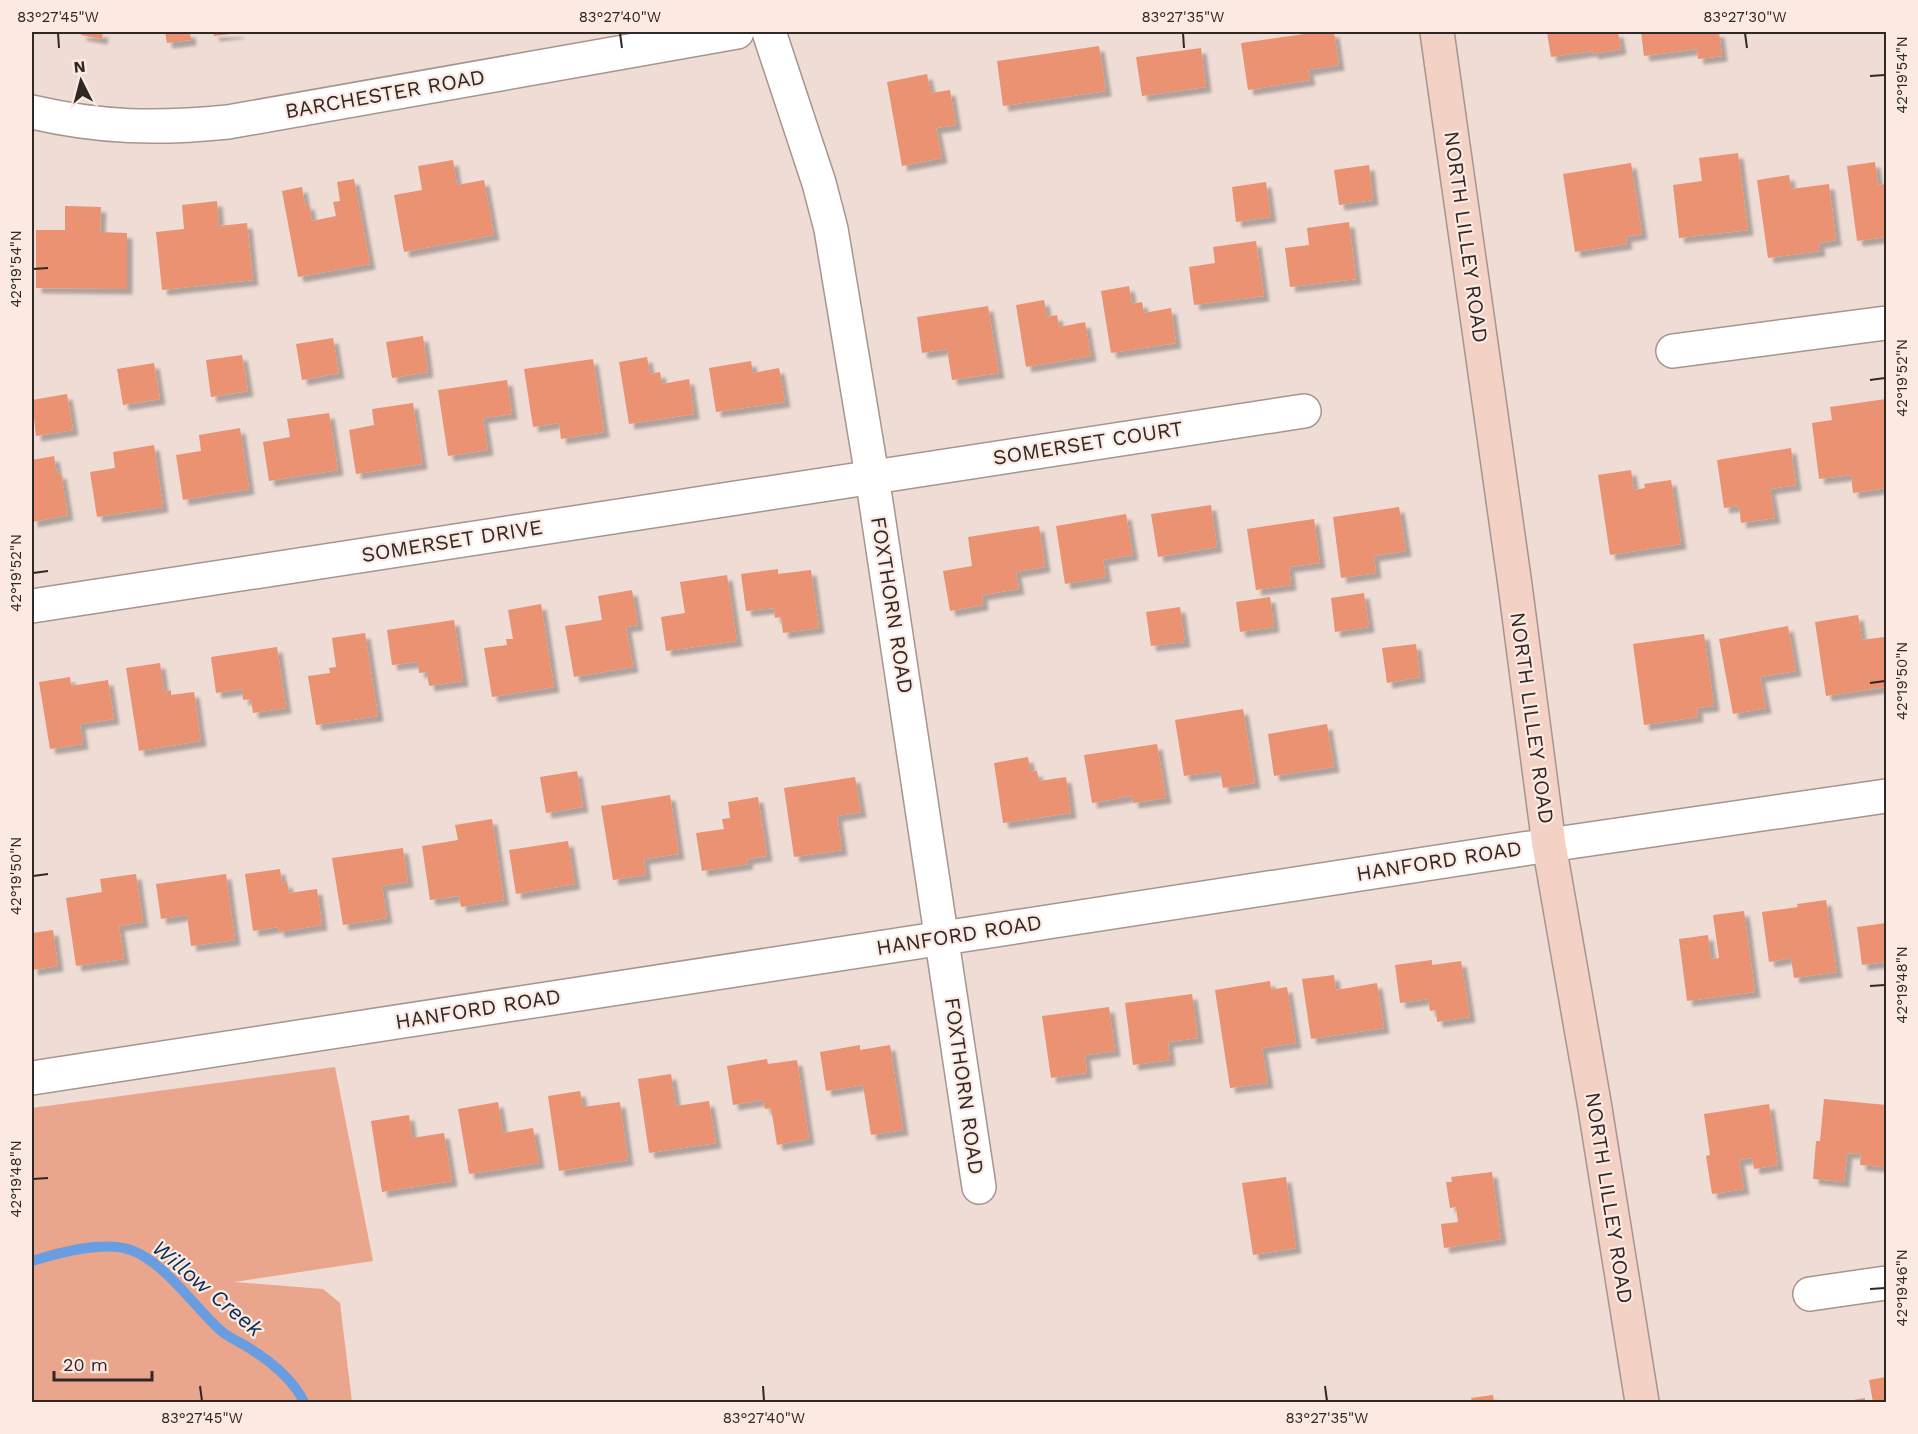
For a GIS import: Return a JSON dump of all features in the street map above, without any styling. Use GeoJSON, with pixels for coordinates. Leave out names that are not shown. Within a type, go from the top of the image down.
{"type":"FeatureCollection","features":[{"type":"Feature","properties":{"kind":"street","name":"BARCHESTER ROAD"},"geometry":{"type":"LineString","coordinates":[[32,112],[72,122],[143,128],[228,122],[737,32]]}},
{"type":"Feature","properties":{"kind":"street","name":"FOXTHORN ROAD"},"geometry":{"type":"LineString","coordinates":[[769,32],[819,183],[831,230],[872,476],[979,1187]]}},
{"type":"Feature","properties":{"kind":"street","name":"NORTH LILLEY ROAD"},"geometry":{"type":"LineString","coordinates":[[1437,32],[1549,845],[1591,1082],[1642,1402]]}},
{"type":"Feature","properties":{"kind":"street"},"geometry":{"type":"LineString","coordinates":[[1673,351],[1887,322]]}},
{"type":"Feature","properties":{"kind":"street","name":"SOMERSET COURT"},"geometry":{"type":"LineString","coordinates":[[872,476],[1304,411]]}},
{"type":"Feature","properties":{"kind":"street","name":"SOMERSET DRIVE"},"geometry":{"type":"LineString","coordinates":[[32,606],[872,476]]}},
{"type":"Feature","properties":{"kind":"street","name":"HANFORD ROAD"},"geometry":{"type":"LineString","coordinates":[[32,1078],[943,937],[1887,796]]}},
{"type":"Feature","properties":{"kind":"street"},"geometry":{"type":"LineString","coordinates":[[1810,1294],[1887,1283]]}},
{"type":"Feature","properties":{"kind":"shaded area"},"geometry":{"type":"Polygon","coordinates":[[[335,1067],[373,1261],[234,1282],[323,1289],[340,1303],[352,1402],[32,1402],[32,1108],[335,1067]]]}},
{"type":"Feature","properties":{"kind":"building"},"geometry":{"type":"Polygon","coordinates":[[[81,32],[103,32],[102,39],[81,35],[81,32]]]}},
{"type":"Feature","properties":{"kind":"building"},"geometry":{"type":"Polygon","coordinates":[[[165,32],[190,32],[191,40],[167,43],[165,32]]]}},
{"type":"Feature","properties":{"kind":"building"},"geometry":{"type":"Polygon","coordinates":[[[213,32],[238,32],[239,33],[214,36],[213,32]]]}},
{"type":"Feature","properties":{"kind":"building"},"geometry":{"type":"Polygon","coordinates":[[[1334,32],[1339,65],[1308,70],[1310,80],[1248,90],[1241,43],[1334,32]]]}},
{"type":"Feature","properties":{"kind":"building"},"geometry":{"type":"Polygon","coordinates":[[[1547,32],[1618,32],[1621,49],[1551,57],[1547,32]]]}},
{"type":"Feature","properties":{"kind":"building"},"geometry":{"type":"Polygon","coordinates":[[[1641,32],[1719,32],[1722,56],[1698,59],[1697,49],[1644,56],[1641,32]]]}},
{"type":"Feature","properties":{"kind":"building"},"geometry":{"type":"Polygon","coordinates":[[[1099,46],[1106,91],[1003,106],[997,61],[1099,46]]]}},
{"type":"Feature","properties":{"kind":"building"},"geometry":{"type":"Polygon","coordinates":[[[1201,48],[1206,87],[1142,96],[1136,57],[1201,48]]]}},
{"type":"Feature","properties":{"kind":"building"},"geometry":{"type":"Polygon","coordinates":[[[927,74],[931,93],[950,90],[956,125],[936,128],[942,158],[902,166],[887,82],[927,74]]]}},
{"type":"Feature","properties":{"kind":"building"},"geometry":{"type":"Polygon","coordinates":[[[1738,153],[1748,230],[1679,238],[1673,185],[1702,181],[1699,158],[1738,153]]]}},
{"type":"Feature","properties":{"kind":"building"},"geometry":{"type":"Polygon","coordinates":[[[453,160],[457,185],[484,180],[494,235],[404,252],[394,195],[422,190],[418,166],[453,160]]]}},
{"type":"Feature","properties":{"kind":"building"},"geometry":{"type":"Polygon","coordinates":[[[1875,162],[1878,185],[1886,184],[1886,237],[1857,241],[1847,166],[1875,162]]]}},
{"type":"Feature","properties":{"kind":"building"},"geometry":{"type":"Polygon","coordinates":[[[1631,163],[1642,234],[1626,237],[1627,244],[1575,252],[1563,174],[1631,163]]]}},
{"type":"Feature","properties":{"kind":"building"},"geometry":{"type":"Polygon","coordinates":[[[1369,165],[1373,200],[1339,205],[1334,170],[1369,165]]]}},
{"type":"Feature","properties":{"kind":"building"},"geometry":{"type":"Polygon","coordinates":[[[1789,175],[1791,189],[1829,184],[1836,240],[1819,243],[1820,251],[1768,258],[1757,180],[1789,175]]]}},
{"type":"Feature","properties":{"kind":"building"},"geometry":{"type":"Polygon","coordinates":[[[354,179],[370,264],[298,277],[282,191],[302,187],[305,205],[309,204],[312,221],[336,216],[333,202],[340,201],[337,182],[354,179]]]}},
{"type":"Feature","properties":{"kind":"building"},"geometry":{"type":"Polygon","coordinates":[[[1266,182],[1271,217],[1236,222],[1232,187],[1266,182]]]}},
{"type":"Feature","properties":{"kind":"building"},"geometry":{"type":"Polygon","coordinates":[[[217,201],[219,226],[247,223],[253,280],[162,290],[156,232],[184,229],[182,205],[217,201]]]}},
{"type":"Feature","properties":{"kind":"building"},"geometry":{"type":"Polygon","coordinates":[[[65,206],[101,207],[100,232],[127,233],[127,289],[36,288],[36,230],[65,230],[65,206]]]}},
{"type":"Feature","properties":{"kind":"building"},"geometry":{"type":"Polygon","coordinates":[[[1349,222],[1356,279],[1290,287],[1285,248],[1309,245],[1307,228],[1349,222]]]}},
{"type":"Feature","properties":{"kind":"building"},"geometry":{"type":"Polygon","coordinates":[[[1256,241],[1264,296],[1194,305],[1189,267],[1215,263],[1213,247],[1256,241]]]}},
{"type":"Feature","properties":{"kind":"building"},"geometry":{"type":"Polygon","coordinates":[[[1129,286],[1132,304],[1142,302],[1144,313],[1171,308],[1176,343],[1111,353],[1101,291],[1129,286]]]}},
{"type":"Feature","properties":{"kind":"building"},"geometry":{"type":"Polygon","coordinates":[[[1044,300],[1047,317],[1057,315],[1059,327],[1085,322],[1091,356],[1026,367],[1016,305],[1044,300]]]}},
{"type":"Feature","properties":{"kind":"building"},"geometry":{"type":"Polygon","coordinates":[[[988,306],[999,373],[952,380],[947,349],[922,353],[917,317],[988,306]]]}},
{"type":"Feature","properties":{"kind":"building"},"geometry":{"type":"Polygon","coordinates":[[[423,336],[428,372],[392,378],[386,342],[423,336]]]}},
{"type":"Feature","properties":{"kind":"building"},"geometry":{"type":"Polygon","coordinates":[[[333,338],[339,373],[302,380],[296,344],[333,338]]]}},
{"type":"Feature","properties":{"kind":"building"},"geometry":{"type":"Polygon","coordinates":[[[242,355],[248,391],[211,397],[206,360],[242,355]]]}},
{"type":"Feature","properties":{"kind":"building"},"geometry":{"type":"Polygon","coordinates":[[[647,357],[650,374],[660,372],[662,384],[689,379],[694,414],[629,424],[619,362],[647,357]]]}},
{"type":"Feature","properties":{"kind":"building"},"geometry":{"type":"Polygon","coordinates":[[[593,359],[604,432],[561,439],[559,423],[533,427],[524,369],[593,359]]]}},
{"type":"Feature","properties":{"kind":"building"},"geometry":{"type":"Polygon","coordinates":[[[751,361],[753,373],[779,368],[785,402],[716,412],[709,368],[751,361]]]}},
{"type":"Feature","properties":{"kind":"building"},"geometry":{"type":"Polygon","coordinates":[[[154,363],[160,399],[123,405],[117,369],[154,363]]]}},
{"type":"Feature","properties":{"kind":"building"},"geometry":{"type":"Polygon","coordinates":[[[507,380],[512,414],[483,418],[488,450],[448,456],[438,390],[507,380]]]}},
{"type":"Feature","properties":{"kind":"building"},"geometry":{"type":"Polygon","coordinates":[[[67,394],[73,430],[36,436],[32,400],[67,394]]]}},
{"type":"Feature","properties":{"kind":"building"},"geometry":{"type":"Polygon","coordinates":[[[1886,399],[1886,488],[1853,493],[1851,475],[1819,479],[1812,423],[1832,420],[1830,407],[1886,399]]]}},
{"type":"Feature","properties":{"kind":"building"},"geometry":{"type":"Polygon","coordinates":[[[413,403],[422,464],[356,474],[349,430],[374,425],[372,409],[413,403]]]}},
{"type":"Feature","properties":{"kind":"building"},"geometry":{"type":"Polygon","coordinates":[[[329,413],[338,470],[269,481],[263,442],[290,437],[287,419],[329,413]]]}},
{"type":"Feature","properties":{"kind":"building"},"geometry":{"type":"Polygon","coordinates":[[[240,428],[249,489],[183,500],[176,455],[201,451],[199,435],[240,428]]]}},
{"type":"Feature","properties":{"kind":"building"},"geometry":{"type":"Polygon","coordinates":[[[154,445],[163,507],[97,517],[90,472],[115,468],[113,452],[154,445]]]}},
{"type":"Feature","properties":{"kind":"building"},"geometry":{"type":"Polygon","coordinates":[[[1791,448],[1796,485],[1770,489],[1775,518],[1741,523],[1739,506],[1724,508],[1717,460],[1791,448]]]}},
{"type":"Feature","properties":{"kind":"building"},"geometry":{"type":"Polygon","coordinates":[[[54,456],[57,474],[61,473],[68,515],[32,522],[32,460],[54,456]]]}},
{"type":"Feature","properties":{"kind":"building"},"geometry":{"type":"Polygon","coordinates":[[[1631,470],[1634,490],[1645,488],[1644,484],[1671,480],[1681,544],[1610,555],[1598,475],[1631,470]]]}},
{"type":"Feature","properties":{"kind":"building"},"geometry":{"type":"Polygon","coordinates":[[[1211,505],[1217,547],[1158,557],[1151,514],[1211,505]]]}},
{"type":"Feature","properties":{"kind":"building"},"geometry":{"type":"Polygon","coordinates":[[[1399,507],[1406,551],[1374,556],[1376,573],[1341,578],[1333,517],[1399,507]]]}},
{"type":"Feature","properties":{"kind":"building"},"geometry":{"type":"Polygon","coordinates":[[[1126,514],[1133,555],[1103,560],[1106,577],[1065,584],[1056,526],[1126,514]]]}},
{"type":"Feature","properties":{"kind":"building"},"geometry":{"type":"Polygon","coordinates":[[[1314,519],[1320,563],[1289,567],[1291,585],[1256,590],[1247,529],[1314,519]]]}},
{"type":"Feature","properties":{"kind":"building"},"geometry":{"type":"Polygon","coordinates":[[[1039,526],[1045,567],[1016,572],[1019,589],[982,595],[983,605],[950,611],[943,571],[972,566],[968,537],[1039,526]]]}},
{"type":"Feature","properties":{"kind":"building"},"geometry":{"type":"Polygon","coordinates":[[[778,569],[778,574],[811,570],[819,628],[783,633],[781,617],[775,618],[774,608],[746,611],[741,574],[778,569]]]}},
{"type":"Feature","properties":{"kind":"building"},"geometry":{"type":"Polygon","coordinates":[[[727,575],[737,641],[666,651],[661,617],[685,613],[680,582],[727,575]]]}},
{"type":"Feature","properties":{"kind":"building"},"geometry":{"type":"Polygon","coordinates":[[[632,590],[638,625],[626,627],[633,667],[574,677],[565,626],[602,620],[598,596],[632,590]]]}},
{"type":"Feature","properties":{"kind":"building"},"geometry":{"type":"Polygon","coordinates":[[[1364,593],[1369,627],[1335,632],[1331,598],[1364,593]]]}},
{"type":"Feature","properties":{"kind":"building"},"geometry":{"type":"Polygon","coordinates":[[[1270,597],[1274,627],[1240,632],[1236,602],[1270,597]]]}},
{"type":"Feature","properties":{"kind":"building"},"geometry":{"type":"Polygon","coordinates":[[[541,604],[554,687],[492,697],[484,648],[507,645],[506,639],[513,639],[508,610],[541,604]]]}},
{"type":"Feature","properties":{"kind":"building"},"geometry":{"type":"Polygon","coordinates":[[[1180,607],[1185,642],[1151,646],[1146,612],[1180,607]]]}},
{"type":"Feature","properties":{"kind":"building"},"geometry":{"type":"Polygon","coordinates":[[[1858,615],[1862,640],[1884,637],[1886,687],[1826,696],[1815,622],[1858,615]]]}},
{"type":"Feature","properties":{"kind":"building"},"geometry":{"type":"Polygon","coordinates":[[[454,620],[463,681],[429,686],[427,672],[419,673],[418,662],[392,665],[387,630],[454,620]]]}},
{"type":"Feature","properties":{"kind":"building"},"geometry":{"type":"Polygon","coordinates":[[[1788,626],[1796,671],[1760,677],[1766,708],[1733,714],[1719,639],[1788,626]]]}},
{"type":"Feature","properties":{"kind":"building"},"geometry":{"type":"Polygon","coordinates":[[[365,633],[378,716],[316,725],[308,676],[330,673],[329,668],[336,667],[332,638],[365,633]]]}},
{"type":"Feature","properties":{"kind":"building"},"geometry":{"type":"Polygon","coordinates":[[[1704,634],[1714,706],[1697,708],[1698,717],[1644,725],[1633,644],[1704,634]]]}},
{"type":"Feature","properties":{"kind":"building"},"geometry":{"type":"Polygon","coordinates":[[[1416,644],[1420,677],[1387,683],[1382,648],[1416,644]]]}},
{"type":"Feature","properties":{"kind":"building"},"geometry":{"type":"Polygon","coordinates":[[[277,647],[286,708],[253,713],[251,699],[243,700],[242,689],[216,693],[211,657],[277,647]]]}},
{"type":"Feature","properties":{"kind":"building"},"geometry":{"type":"Polygon","coordinates":[[[160,663],[164,692],[171,690],[171,695],[194,692],[201,741],[139,751],[126,668],[160,663]]]}},
{"type":"Feature","properties":{"kind":"building"},"geometry":{"type":"Polygon","coordinates":[[[70,677],[71,686],[108,680],[114,719],[80,724],[83,744],[50,749],[39,682],[70,677]]]}},
{"type":"Feature","properties":{"kind":"building"},"geometry":{"type":"Polygon","coordinates":[[[1243,709],[1255,783],[1223,788],[1220,771],[1184,776],[1175,720],[1243,709]]]}},
{"type":"Feature","properties":{"kind":"building"},"geometry":{"type":"Polygon","coordinates":[[[1327,724],[1334,767],[1274,776],[1268,734],[1327,724]]]}},
{"type":"Feature","properties":{"kind":"building"},"geometry":{"type":"Polygon","coordinates":[[[1157,744],[1166,798],[1133,803],[1132,796],[1092,803],[1084,755],[1157,744]]]}},
{"type":"Feature","properties":{"kind":"building"},"geometry":{"type":"Polygon","coordinates":[[[1028,757],[1031,772],[1037,771],[1039,781],[1066,777],[1071,813],[1003,823],[994,763],[1028,757]]]}},
{"type":"Feature","properties":{"kind":"building"},"geometry":{"type":"Polygon","coordinates":[[[577,771],[583,807],[546,813],[540,777],[577,771]]]}},
{"type":"Feature","properties":{"kind":"building"},"geometry":{"type":"Polygon","coordinates":[[[855,777],[861,812],[837,816],[842,850],[794,857],[784,788],[855,777]]]}},
{"type":"Feature","properties":{"kind":"building"},"geometry":{"type":"Polygon","coordinates":[[[670,795],[679,854],[644,859],[646,875],[613,880],[601,806],[670,795]]]}},
{"type":"Feature","properties":{"kind":"building"},"geometry":{"type":"Polygon","coordinates":[[[758,797],[767,856],[747,859],[748,864],[702,871],[696,833],[724,829],[722,819],[730,818],[728,802],[758,797]]]}},
{"type":"Feature","properties":{"kind":"building"},"geometry":{"type":"Polygon","coordinates":[[[492,819],[504,900],[461,907],[459,896],[430,900],[422,846],[458,840],[455,825],[492,819]]]}},
{"type":"Feature","properties":{"kind":"building"},"geometry":{"type":"Polygon","coordinates":[[[568,841],[575,884],[516,894],[509,850],[568,841]]]}},
{"type":"Feature","properties":{"kind":"building"},"geometry":{"type":"Polygon","coordinates":[[[403,848],[408,882],[382,886],[387,918],[343,925],[332,858],[403,848]]]}},
{"type":"Feature","properties":{"kind":"building"},"geometry":{"type":"Polygon","coordinates":[[[280,869],[282,883],[287,882],[289,893],[317,889],[322,925],[279,932],[278,927],[253,931],[245,874],[280,869]]]}},
{"type":"Feature","properties":{"kind":"building"},"geometry":{"type":"Polygon","coordinates":[[[136,874],[143,922],[119,926],[124,959],[76,966],[66,898],[102,892],[100,879],[136,874]]]}},
{"type":"Feature","properties":{"kind":"building"},"geometry":{"type":"Polygon","coordinates":[[[226,874],[235,940],[191,946],[187,915],[161,919],[156,884],[226,874]]]}},
{"type":"Feature","properties":{"kind":"building"},"geometry":{"type":"Polygon","coordinates":[[[1826,900],[1837,972],[1794,978],[1791,958],[1769,962],[1762,912],[1826,900]]]}},
{"type":"Feature","properties":{"kind":"building"},"geometry":{"type":"Polygon","coordinates":[[[1744,911],[1755,992],[1687,1001],[1679,939],[1708,935],[1711,959],[1719,958],[1713,915],[1744,911]]]}},
{"type":"Feature","properties":{"kind":"building"},"geometry":{"type":"Polygon","coordinates":[[[1886,923],[1886,962],[1862,965],[1857,927],[1886,923]]]}},
{"type":"Feature","properties":{"kind":"building"},"geometry":{"type":"Polygon","coordinates":[[[53,930],[58,966],[32,970],[32,933],[53,930]]]}},
{"type":"Feature","properties":{"kind":"building"},"geometry":{"type":"Polygon","coordinates":[[[1432,960],[1432,965],[1461,961],[1470,1017],[1437,1022],[1436,1010],[1430,1011],[1428,999],[1400,1003],[1395,965],[1432,960]]]}},
{"type":"Feature","properties":{"kind":"building"},"geometry":{"type":"Polygon","coordinates":[[[1334,975],[1336,990],[1377,983],[1384,1028],[1311,1039],[1302,979],[1334,975]]]}},
{"type":"Feature","properties":{"kind":"building"},"geometry":{"type":"Polygon","coordinates":[[[1270,981],[1271,990],[1287,987],[1296,1043],[1262,1048],[1268,1083],[1230,1088],[1215,990],[1270,981]]]}},
{"type":"Feature","properties":{"kind":"building"},"geometry":{"type":"Polygon","coordinates":[[[1192,994],[1198,1038],[1168,1042],[1170,1060],[1133,1065],[1125,1003],[1192,994]]]}},
{"type":"Feature","properties":{"kind":"building"},"geometry":{"type":"Polygon","coordinates":[[[1109,1007],[1115,1051],[1085,1055],[1087,1073],[1051,1078],[1042,1016],[1109,1007]]]}},
{"type":"Feature","properties":{"kind":"building"},"geometry":{"type":"Polygon","coordinates":[[[860,1045],[860,1050],[890,1045],[903,1130],[871,1135],[863,1085],[826,1091],[820,1052],[860,1045]]]}},
{"type":"Feature","properties":{"kind":"building"},"geometry":{"type":"Polygon","coordinates":[[[767,1059],[768,1064],[797,1060],[809,1139],[777,1145],[771,1108],[765,1109],[763,1100],[733,1105],[727,1066],[767,1059]]]}},
{"type":"Feature","properties":{"kind":"building"},"geometry":{"type":"Polygon","coordinates":[[[671,1074],[676,1106],[709,1101],[716,1143],[649,1153],[638,1079],[671,1074]]]}},
{"type":"Feature","properties":{"kind":"building"},"geometry":{"type":"Polygon","coordinates":[[[580,1091],[583,1107],[620,1102],[628,1160],[559,1171],[548,1096],[580,1091]]]}},
{"type":"Feature","properties":{"kind":"building"},"geometry":{"type":"Polygon","coordinates":[[[1824,1099],[1886,1105],[1884,1167],[1860,1165],[1861,1154],[1847,1153],[1844,1182],[1813,1179],[1816,1141],[1820,1141],[1824,1099]]]}},
{"type":"Feature","properties":{"kind":"building"},"geometry":{"type":"Polygon","coordinates":[[[498,1102],[503,1133],[533,1128],[539,1163],[469,1174],[458,1109],[498,1102]]]}},
{"type":"Feature","properties":{"kind":"building"},"geometry":{"type":"Polygon","coordinates":[[[1769,1104],[1778,1165],[1754,1169],[1752,1158],[1739,1160],[1744,1189],[1712,1194],[1706,1156],[1710,1155],[1704,1114],[1769,1104]]]}},
{"type":"Feature","properties":{"kind":"building"},"geometry":{"type":"Polygon","coordinates":[[[409,1115],[412,1138],[444,1133],[452,1181],[382,1192],[371,1121],[409,1115]]]}},
{"type":"Feature","properties":{"kind":"building"},"geometry":{"type":"Polygon","coordinates":[[[1492,1172],[1501,1239],[1444,1248],[1441,1224],[1458,1222],[1456,1207],[1450,1208],[1446,1182],[1452,1182],[1451,1177],[1492,1172]]]}},
{"type":"Feature","properties":{"kind":"building"},"geometry":{"type":"Polygon","coordinates":[[[1286,1177],[1296,1248],[1253,1255],[1242,1183],[1286,1177]]]}},
{"type":"Feature","properties":{"kind":"building"},"geometry":{"type":"Polygon","coordinates":[[[1886,1377],[1886,1402],[1873,1402],[1869,1380],[1886,1377]]]}},
{"type":"Feature","properties":{"kind":"building"},"geometry":{"type":"Polygon","coordinates":[[[1493,1395],[1494,1402],[1472,1402],[1471,1398],[1493,1395]]]}},
{"type":"Feature","properties":{"kind":"building"},"geometry":{"type":"Polygon","coordinates":[[[1865,1398],[1865,1402],[1848,1402],[1848,1401],[1865,1398]]]}},
{"type":"Feature","properties":{"kind":"waterway","name":"Willow Creek"},"geometry":{"type":"LineString","coordinates":[[32,1261],[68,1251],[108,1246],[131,1250],[143,1256],[178,1285],[222,1332],[255,1351],[279,1370],[304,1402]]}}]}
